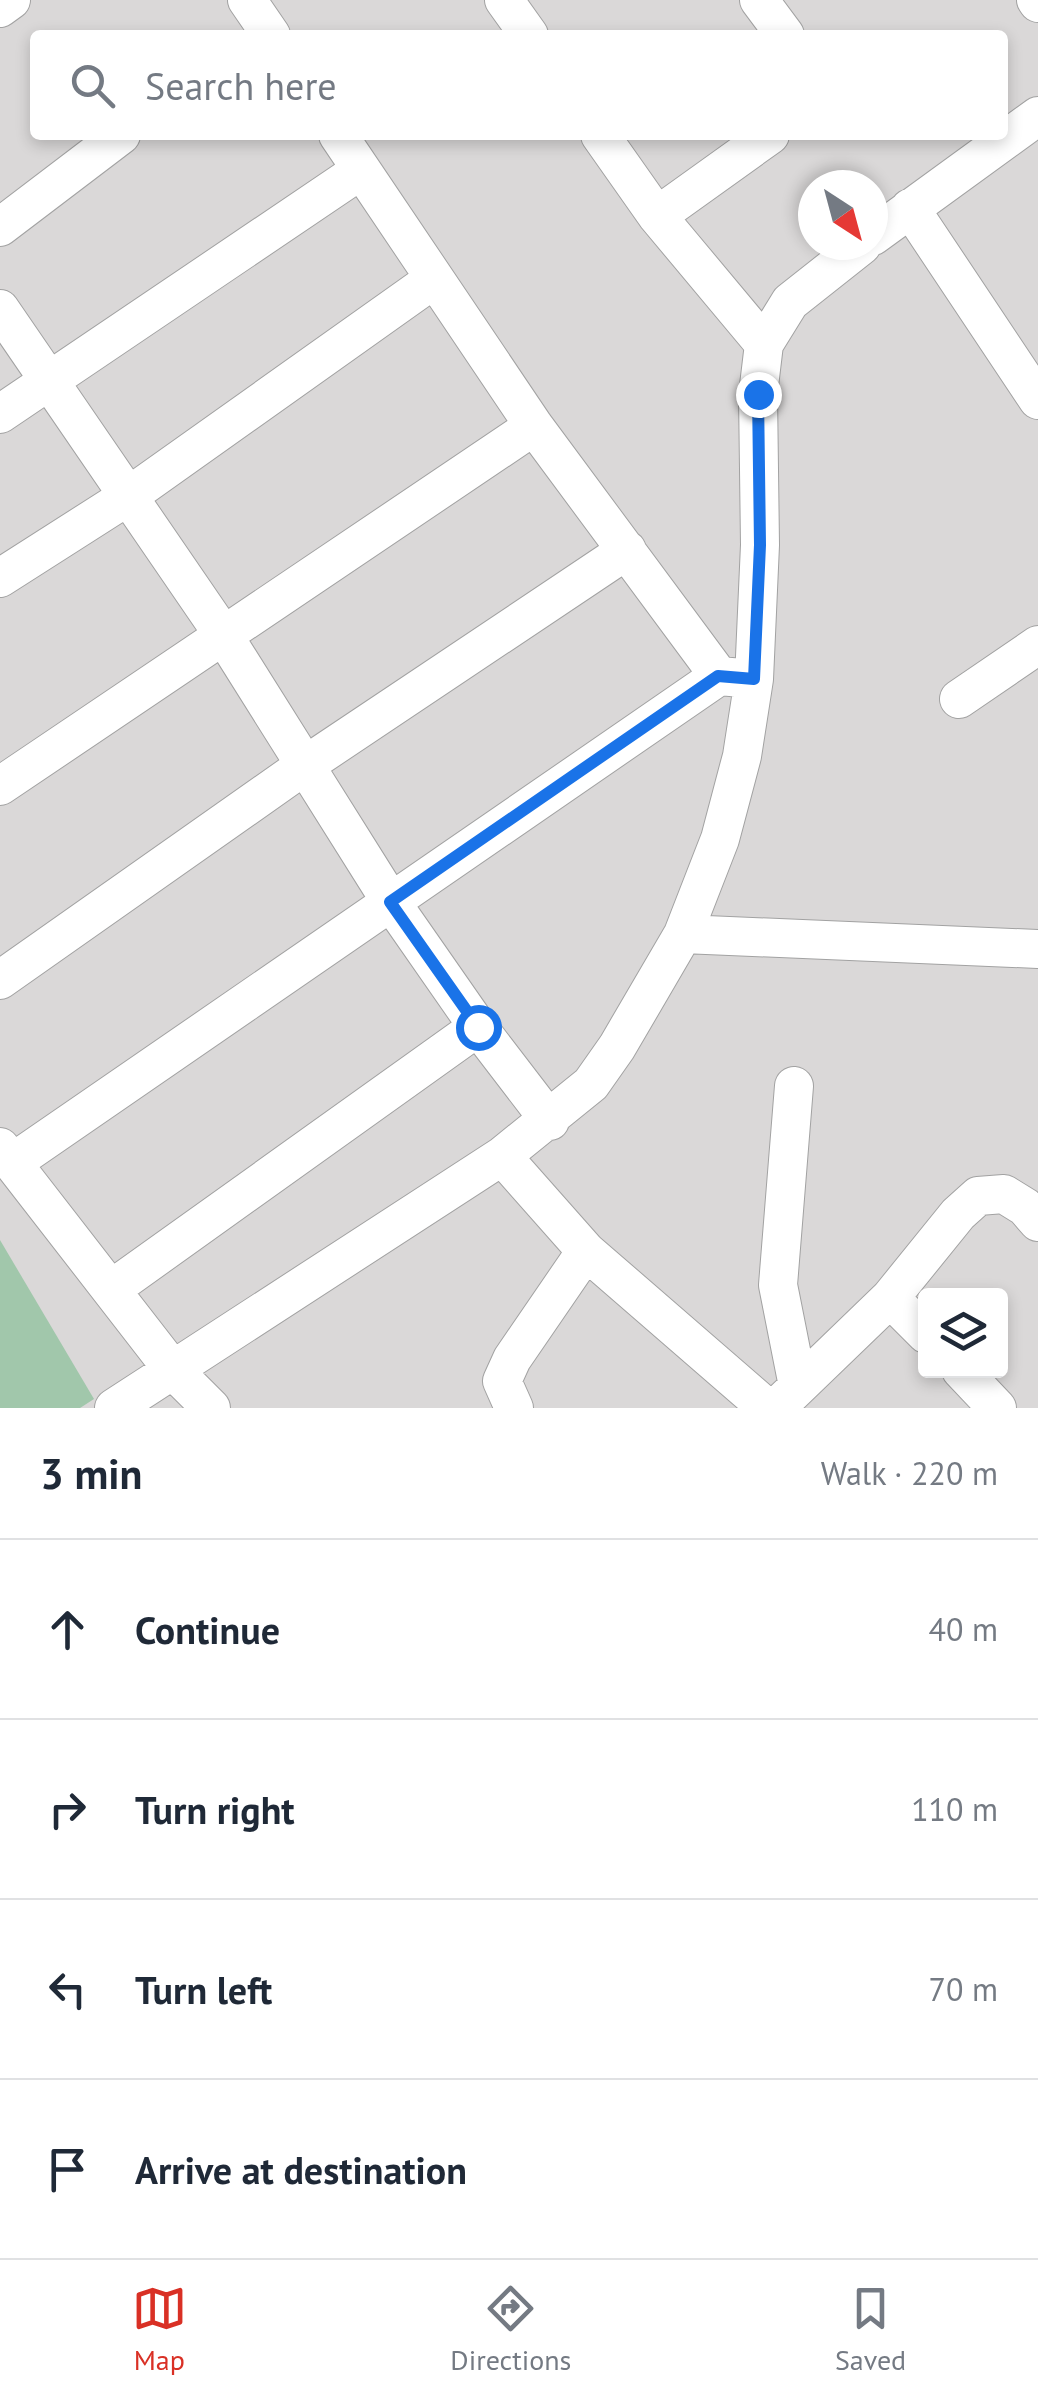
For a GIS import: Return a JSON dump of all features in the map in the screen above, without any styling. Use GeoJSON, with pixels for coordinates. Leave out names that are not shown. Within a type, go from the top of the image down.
{"type":"FeatureCollection","features":[{"type":"Feature","properties":{"kind":"street"},"geometry":{"type":"LineString","coordinates":[[0,8],[11,0]]}},
{"type":"Feature","properties":{"kind":"street"},"geometry":{"type":"LineString","coordinates":[[504,0],[525,30]]}},
{"type":"Feature","properties":{"kind":"street"},"geometry":{"type":"LineString","coordinates":[[759,0],[781,30]]}},
{"type":"Feature","properties":{"kind":"street"},"geometry":{"type":"LineString","coordinates":[[1008,138],[1038,116]]}},
{"type":"Feature","properties":{"kind":"street"},"geometry":{"type":"LineString","coordinates":[[0,228],[114,140]]}},
{"type":"Feature","properties":{"kind":"street"},"geometry":{"type":"LineString","coordinates":[[341,140],[534,426],[627,550],[736,678]]}},
{"type":"Feature","properties":{"kind":"street"},"geometry":{"type":"LineString","coordinates":[[604,140],[657,216],[764,344]]}},
{"type":"Feature","properties":{"kind":"street"},"geometry":{"type":"LineString","coordinates":[[657,216],[763,140]]}},
{"type":"Feature","properties":{"kind":"street"},"geometry":{"type":"LineString","coordinates":[[888,225],[1005,140]]}},
{"type":"Feature","properties":{"kind":"street"},"geometry":{"type":"LineString","coordinates":[[0,414],[361,170]]}},
{"type":"Feature","properties":{"kind":"street"},"geometry":{"type":"LineString","coordinates":[[910,208],[1038,400]]}},
{"type":"Feature","properties":{"kind":"street"},"geometry":{"type":"LineString","coordinates":[[114,1408],[502,1156],[591,1084],[617,1047],[683,934],[720,839],[742,756],[736,678],[760,545],[758,394],[764,344],[790,302],[843,260]]}},
{"type":"Feature","properties":{"kind":"street"},"geometry":{"type":"LineString","coordinates":[[0,578],[130,495],[434,279]]}},
{"type":"Feature","properties":{"kind":"street"},"geometry":{"type":"LineString","coordinates":[[0,309],[222,633],[390,902],[478,1027],[550,1120]]}},
{"type":"Feature","properties":{"kind":"street"},"geometry":{"type":"LineString","coordinates":[[0,786],[534,426]]}},
{"type":"Feature","properties":{"kind":"street"},"geometry":{"type":"LineString","coordinates":[[0,980],[304,766],[627,550]]}},
{"type":"Feature","properties":{"kind":"street"},"geometry":{"type":"LineString","coordinates":[[959,700],[1038,646]]}},
{"type":"Feature","properties":{"kind":"street"},"geometry":{"type":"LineString","coordinates":[[211,1408],[173,1370],[6,1155],[736,678]]}},
{"type":"Feature","properties":{"kind":"street"},"geometry":{"type":"LineString","coordinates":[[683,934],[1038,949]]}},
{"type":"Feature","properties":{"kind":"street"},"geometry":{"type":"LineString","coordinates":[[113,1288],[478,1027]]}},
{"type":"Feature","properties":{"kind":"street"},"geometry":{"type":"LineString","coordinates":[[787,1397],[778,1285],[794,1086]]}},
{"type":"Feature","properties":{"kind":"street"},"geometry":{"type":"LineString","coordinates":[[502,1156],[586,1251],[767,1408]]}},
{"type":"Feature","properties":{"kind":"street"},"geometry":{"type":"LineString","coordinates":[[787,1397],[890,1298],[958,1214],[978,1196],[1004,1194],[1038,1222]]}},
{"type":"Feature","properties":{"kind":"street"},"geometry":{"type":"LineString","coordinates":[[514,1408],[502,1381],[512,1359],[586,1251]]}},
{"type":"Feature","properties":{"kind":"street"},"geometry":{"type":"LineString","coordinates":[[890,1298],[918,1326]]}},
{"type":"Feature","properties":{"kind":"street"},"geometry":{"type":"LineString","coordinates":[[969,1378],[998,1408]]}},
{"type":"Feature","properties":{"kind":"shaded area"},"geometry":{"type":"Polygon","coordinates":[[[0,0],[1038,0],[1038,1408],[0,1408],[0,0]]]}},
{"type":"Feature","properties":{"kind":"green space"},"geometry":{"type":"Polygon","coordinates":[[[0,1240],[94,1399],[80,1408],[0,1408],[0,1240]]]}},
{"type":"Feature","properties":{"kind":"route"},"geometry":{"type":"LineString","coordinates":[[478,1027],[390,902],[718,676],[754,679],[760,545],[758,394]]}}]}
